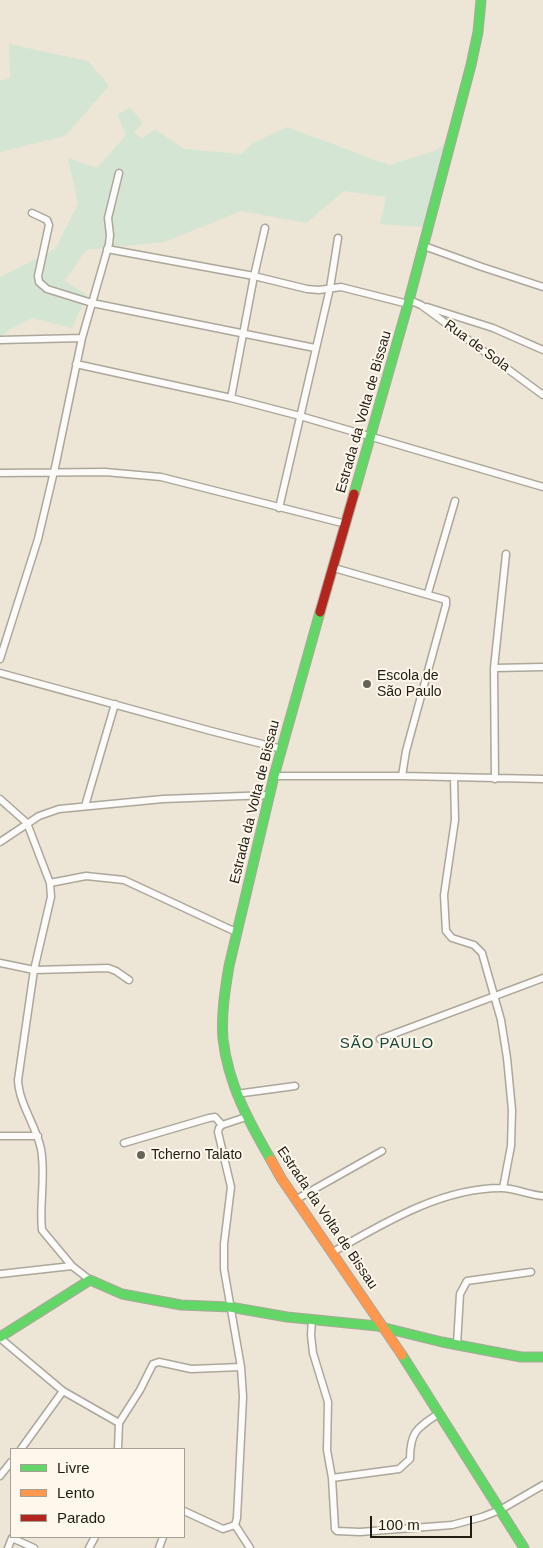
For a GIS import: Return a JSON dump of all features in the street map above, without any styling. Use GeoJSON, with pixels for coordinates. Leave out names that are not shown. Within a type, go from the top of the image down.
{"type":"FeatureCollection","features":[{"type":"Feature","properties":{"kind":"main road","name":"Estrada da Volta de Bissau"},"geometry":{"type":"LineString","coordinates":[[481,0],[478,32],[471,65],[424,246],[274,776],[236,932],[222,1017],[223,1038],[228,1064],[236,1094],[246,1117],[295,1200],[384,1327],[524,1548]]}},
{"type":"Feature","properties":{"kind":"main road"},"geometry":{"type":"LineString","coordinates":[[0,1337],[90,1280],[122,1294],[181,1305],[230,1307],[384,1327],[457,1345],[521,1357],[543,1357]]}},
{"type":"Feature","properties":{"kind":"street"},"geometry":{"type":"LineString","coordinates":[[0,659],[31,562],[54,473],[82,338],[107,249],[110,235],[108,218],[119,173]]}},
{"type":"Feature","properties":{"kind":"street"},"geometry":{"type":"LineString","coordinates":[[32,214],[48,220],[49,225],[38,276],[39,282],[47,289],[92,303],[315,348]]}},
{"type":"Feature","properties":{"kind":"street"},"geometry":{"type":"LineString","coordinates":[[231,398],[265,228]]}},
{"type":"Feature","properties":{"kind":"street"},"geometry":{"type":"LineString","coordinates":[[279,508],[330,288],[338,238]]}},
{"type":"Feature","properties":{"kind":"street"},"geometry":{"type":"LineString","coordinates":[[424,246],[543,287]]}},
{"type":"Feature","properties":{"kind":"street","name":"Rua de Sola"},"geometry":{"type":"LineString","coordinates":[[107,249],[254,276],[307,289],[319,290],[341,287],[422,305],[543,395]]}},
{"type":"Feature","properties":{"kind":"street"},"geometry":{"type":"LineString","coordinates":[[422,305],[465,318],[543,350]]}},
{"type":"Feature","properties":{"kind":"street"},"geometry":{"type":"LineString","coordinates":[[0,340],[82,338]]}},
{"type":"Feature","properties":{"kind":"street"},"geometry":{"type":"LineString","coordinates":[[76,364],[231,398],[300,416],[543,487]]}},
{"type":"Feature","properties":{"kind":"street"},"geometry":{"type":"LineString","coordinates":[[0,473],[105,472],[161,477],[346,524]]}},
{"type":"Feature","properties":{"kind":"street"},"geometry":{"type":"LineString","coordinates":[[428,594],[455,501]]}},
{"type":"Feature","properties":{"kind":"street"},"geometry":{"type":"LineString","coordinates":[[494,779],[494,668],[506,554]]}},
{"type":"Feature","properties":{"kind":"street"},"geometry":{"type":"LineString","coordinates":[[334,568],[446,600],[446,606],[406,750],[402,776]]}},
{"type":"Feature","properties":{"kind":"street"},"geometry":{"type":"LineString","coordinates":[[494,668],[543,667]]}},
{"type":"Feature","properties":{"kind":"street"},"geometry":{"type":"LineString","coordinates":[[0,673],[282,749]]}},
{"type":"Feature","properties":{"kind":"street"},"geometry":{"type":"LineString","coordinates":[[85,806],[115,704]]}},
{"type":"Feature","properties":{"kind":"street"},"geometry":{"type":"LineString","coordinates":[[274,776],[543,779]]}},
{"type":"Feature","properties":{"kind":"street"},"geometry":{"type":"LineString","coordinates":[[454,778],[455,820],[444,895],[446,931],[452,938],[474,944],[482,953],[501,1020],[512,1110],[511,1146],[503,1188]]}},
{"type":"Feature","properties":{"kind":"street"},"geometry":{"type":"LineString","coordinates":[[0,842],[50,811],[163,799],[270,795]]}},
{"type":"Feature","properties":{"kind":"street"},"geometry":{"type":"LineString","coordinates":[[0,799],[27,824],[50,882],[51,896],[34,970],[18,1080],[19,1090],[38,1136],[41,1150],[43,1181],[42,1230],[72,1266],[90,1280]]}},
{"type":"Feature","properties":{"kind":"street"},"geometry":{"type":"LineString","coordinates":[[50,882],[86,876],[124,880],[236,932]]}},
{"type":"Feature","properties":{"kind":"street"},"geometry":{"type":"LineString","coordinates":[[0,963],[34,970],[108,968],[129,980]]}},
{"type":"Feature","properties":{"kind":"street"},"geometry":{"type":"LineString","coordinates":[[380,1038],[543,978]]}},
{"type":"Feature","properties":{"kind":"street"},"geometry":{"type":"LineString","coordinates":[[236,1094],[295,1086]]}},
{"type":"Feature","properties":{"kind":"street"},"geometry":{"type":"LineString","coordinates":[[124,1143],[209,1118],[215,1117],[222,1125]]}},
{"type":"Feature","properties":{"kind":"street"},"geometry":{"type":"LineString","coordinates":[[246,1117],[222,1125],[218,1132],[231,1186],[224,1244],[224,1269],[241,1367],[243,1397],[237,1518],[235,1525],[250,1548]]}},
{"type":"Feature","properties":{"kind":"street"},"geometry":{"type":"LineString","coordinates":[[0,1136],[38,1136]]}},
{"type":"Feature","properties":{"kind":"street"},"geometry":{"type":"LineString","coordinates":[[295,1200],[382,1151]]}},
{"type":"Feature","properties":{"kind":"street"},"geometry":{"type":"LineString","coordinates":[[333,1252],[379,1226],[428,1204],[457,1194],[474,1190],[503,1188],[543,1196]]}},
{"type":"Feature","properties":{"kind":"street"},"geometry":{"type":"LineString","coordinates":[[0,1274],[72,1266]]}},
{"type":"Feature","properties":{"kind":"street"},"geometry":{"type":"LineString","coordinates":[[457,1345],[460,1294],[467,1281],[531,1272]]}},
{"type":"Feature","properties":{"kind":"street"},"geometry":{"type":"LineString","coordinates":[[312,1319],[313,1352],[328,1402],[327,1450],[332,1478],[335,1529],[339,1532],[452,1525],[500,1510],[543,1485]]}},
{"type":"Feature","properties":{"kind":"street"},"geometry":{"type":"LineString","coordinates":[[0,1337],[63,1391],[119,1423]]}},
{"type":"Feature","properties":{"kind":"street"},"geometry":{"type":"LineString","coordinates":[[118,1448],[119,1423],[140,1390],[153,1364],[159,1362],[191,1369],[241,1367]]}},
{"type":"Feature","properties":{"kind":"street"},"geometry":{"type":"LineString","coordinates":[[22,1448],[63,1391]]}},
{"type":"Feature","properties":{"kind":"street"},"geometry":{"type":"LineString","coordinates":[[332,1478],[398,1469],[410,1459],[410,1444],[413,1434],[438,1414]]}},
{"type":"Feature","properties":{"kind":"street"},"geometry":{"type":"LineString","coordinates":[[0,1476],[10,1463]]}},
{"type":"Feature","properties":{"kind":"street"},"geometry":{"type":"LineString","coordinates":[[185,1511],[223,1529],[235,1525]]}},
{"type":"Feature","properties":{"kind":"street"},"geometry":{"type":"LineString","coordinates":[[8,1548],[12,1538],[34,1548]]}},
{"type":"Feature","properties":{"kind":"green space"},"geometry":{"type":"Polygon","coordinates":[[[9,44],[88,61],[109,86],[65,136],[0,152],[0,81],[10,78],[9,44]]]}},
{"type":"Feature","properties":{"kind":"green space"},"geometry":{"type":"Polygon","coordinates":[[[130,107],[143,123],[134,133],[143,138],[155,129],[184,149],[241,154],[253,143],[287,127],[389,165],[437,150],[448,140],[424,227],[380,224],[386,197],[344,191],[306,223],[241,211],[164,242],[86,250],[65,281],[87,295],[72,328],[32,318],[10,329],[0,337],[0,277],[55,249],[78,204],[68,158],[97,168],[126,135],[117,115],[130,107]]]}},
{"type":"Feature","properties":{"kind":"traffic: fast"},"geometry":{"type":"LineString","coordinates":[[354,494],[408,304],[471,65],[478,32],[481,0]]}},
{"type":"Feature","properties":{"kind":"traffic: fast"},"geometry":{"type":"LineString","coordinates":[[271,1160],[247,1117],[230,1072],[223,1039],[224,1002],[229,966],[274,776],[320,612]]}},
{"type":"Feature","properties":{"kind":"traffic: fast"},"geometry":{"type":"LineString","coordinates":[[0,1337],[90,1280],[122,1294],[181,1305],[230,1307],[287,1317],[377,1326],[442,1342],[521,1357],[543,1357]]}},
{"type":"Feature","properties":{"kind":"traffic: fast"},"geometry":{"type":"LineString","coordinates":[[402,1355],[524,1548]]}},
{"type":"Feature","properties":{"kind":"traffic: slow"},"geometry":{"type":"LineString","coordinates":[[271,1160],[281,1178],[402,1355]]}},
{"type":"Feature","properties":{"kind":"traffic: jam"},"geometry":{"type":"LineString","coordinates":[[320,612],[354,494]]}},
{"type":"Feature","properties":{"kind":"place","name":"Escola de São Paulo"},"geometry":{"type":"Point","coordinates":[367,684]}},
{"type":"Feature","properties":{"kind":"place","name":"Tcherno Talato"},"geometry":{"type":"Point","coordinates":[141,1155]}},
{"type":"Feature","properties":{"kind":"district","name":"SÃO PAULO"},"geometry":{"type":"Point","coordinates":[387,1044]}}]}
